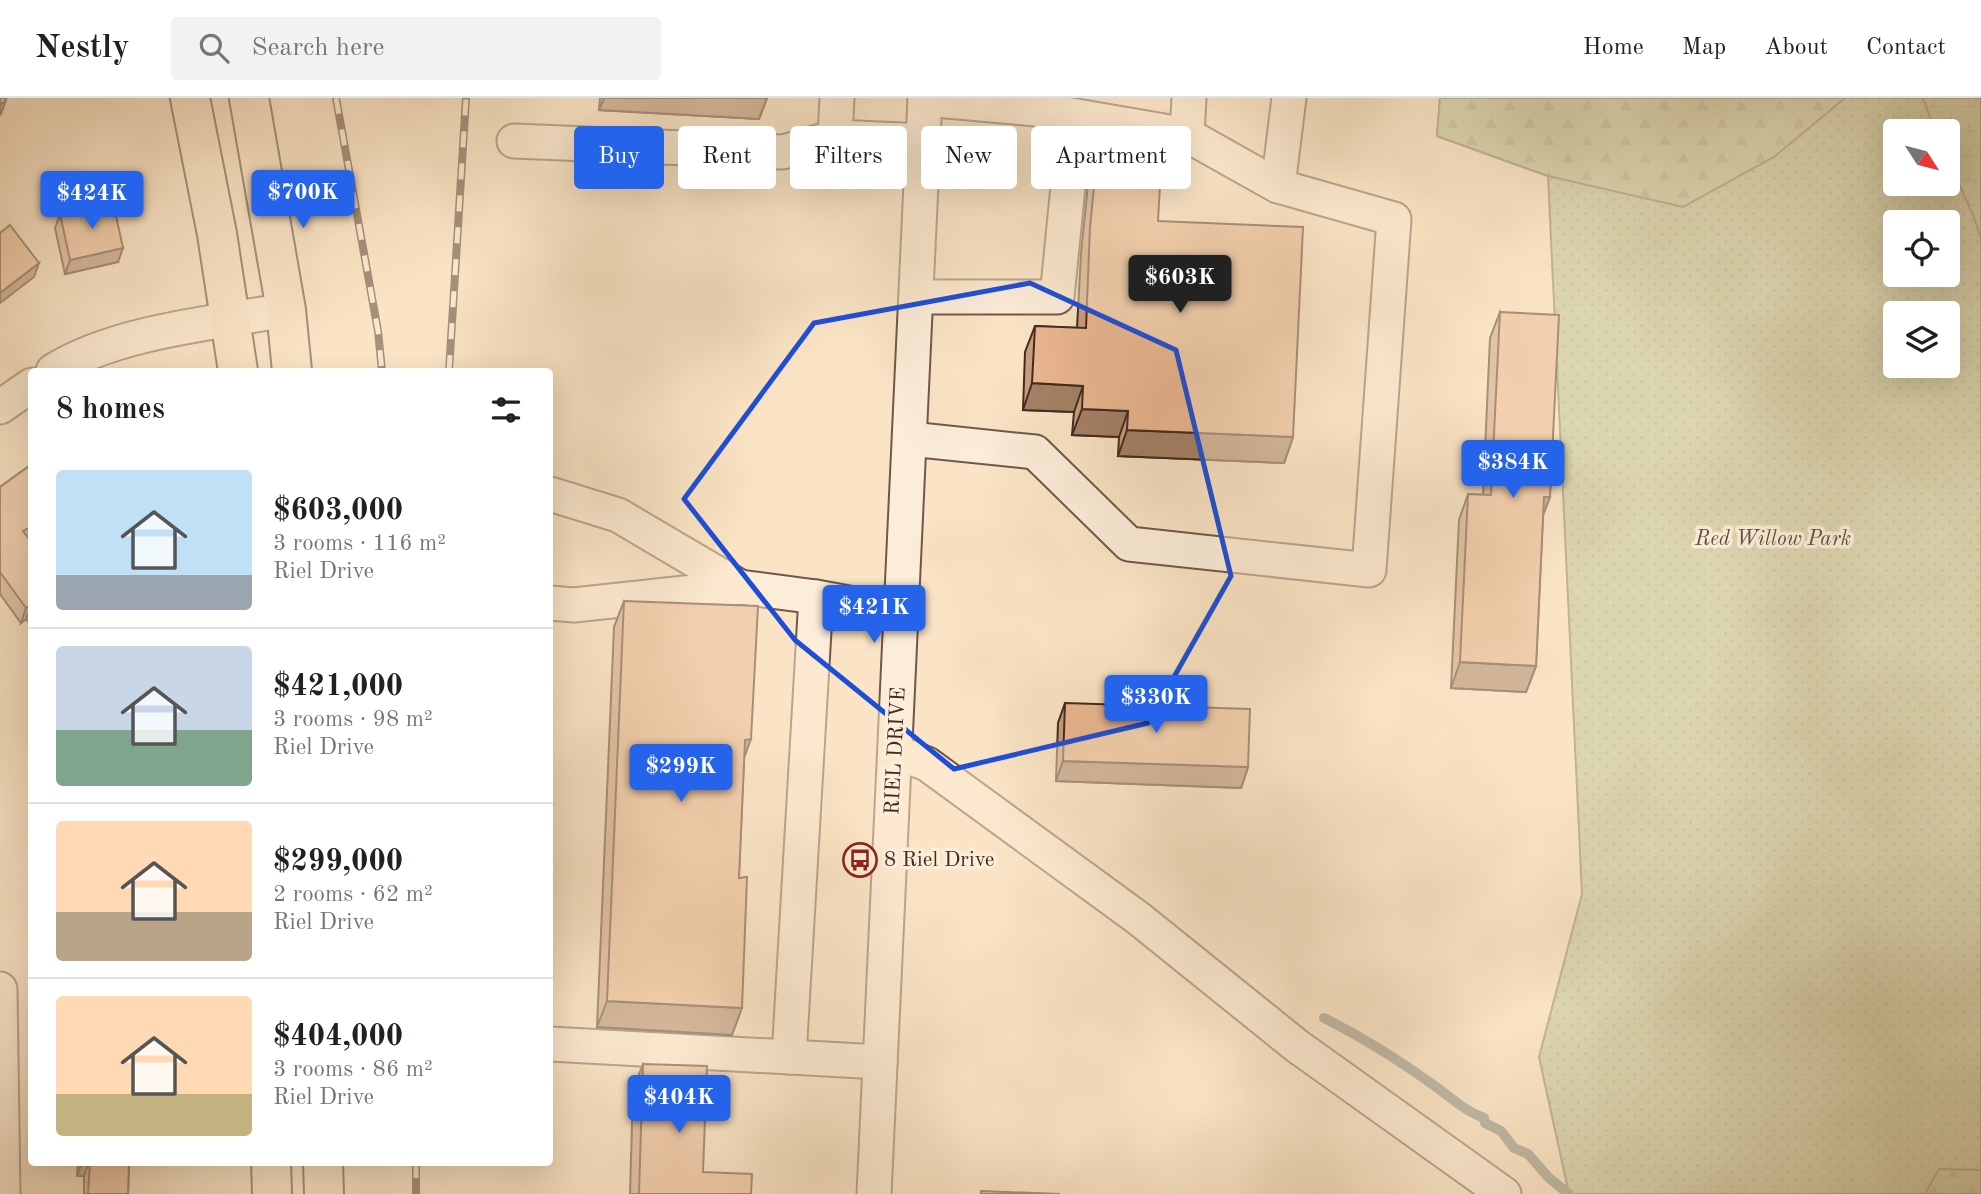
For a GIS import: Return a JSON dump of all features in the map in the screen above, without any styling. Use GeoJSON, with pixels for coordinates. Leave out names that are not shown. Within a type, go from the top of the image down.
{"type":"FeatureCollection","features":[{"type":"Feature","properties":{"kind":"main road"},"geometry":{"type":"LineString","coordinates":[[190,98],[217,234],[238,368]]}},
{"type":"Feature","properties":{"kind":"main road"},"geometry":{"type":"LineString","coordinates":[[248,98],[286,310],[292,368]]}},
{"type":"Feature","properties":{"kind":"main road"},"geometry":{"type":"LineString","coordinates":[[271,1166],[272,1194]]}},
{"type":"Feature","properties":{"kind":"main road"},"geometry":{"type":"LineString","coordinates":[[323,1166],[324,1194]]}},
{"type":"Feature","properties":{"kind":"street"},"geometry":{"type":"LineString","coordinates":[[836,126],[837,98]]}},
{"type":"Feature","properties":{"kind":"street"},"geometry":{"type":"LineString","coordinates":[[1187,126],[1189,98]]}},
{"type":"Feature","properties":{"kind":"street"},"geometry":{"type":"LineString","coordinates":[[1278,186],[1289,98]]}},
{"type":"Feature","properties":{"kind":"street"},"geometry":{"type":"LineString","coordinates":[[925,99],[1036,103],[1075,116],[1134,126]]}},
{"type":"Feature","properties":{"kind":"street","name":"RIEL DRIVE"},"geometry":{"type":"LineString","coordinates":[[924,126],[925,99]]}},
{"type":"Feature","properties":{"kind":"street"},"geometry":{"type":"LineString","coordinates":[[917,297],[1057,297],[1075,116]]}},
{"type":"Feature","properties":{"kind":"street"},"geometry":{"type":"LineString","coordinates":[[910,439],[1035,453],[1129,544],[1369,569],[1394,219],[1278,186],[1191,137]]}},
{"type":"Feature","properties":{"kind":"street"},"geometry":{"type":"LineString","coordinates":[[514,141],[783,152],[790,150]]}},
{"type":"Feature","properties":{"kind":"street","name":"RIEL DRIVE"},"geometry":{"type":"LineString","coordinates":[[874,1194],[922,189]]}},
{"type":"Feature","properties":{"kind":"street"},"geometry":{"type":"LineString","coordinates":[[58,368],[104,346],[286,310]]}},
{"type":"Feature","properties":{"kind":"street"},"geometry":{"type":"LineString","coordinates":[[0,407],[28,388]]}},
{"type":"Feature","properties":{"kind":"street"},"geometry":{"type":"LineString","coordinates":[[553,495],[618,515],[740,587]]}},
{"type":"Feature","properties":{"kind":"street"},"geometry":{"type":"LineString","coordinates":[[553,603],[575,605],[740,587],[816,597],[902,613]]}},
{"type":"Feature","properties":{"kind":"street"},"geometry":{"type":"LineString","coordinates":[[789,1057],[816,597]]}},
{"type":"Feature","properties":{"kind":"street"},"geometry":{"type":"LineString","coordinates":[[896,752],[927,764],[1138,918],[1297,1046],[1504,1194]]}},
{"type":"Feature","properties":{"kind":"street"},"geometry":{"type":"LineString","coordinates":[[0,989],[3,1194]]}},
{"type":"Feature","properties":{"kind":"street"},"geometry":{"type":"LineString","coordinates":[[553,1044],[880,1062]]}},
{"type":"Feature","properties":{"kind":"highlighted area"},"geometry":{"type":"Polygon","coordinates":[[[1030,283],[1176,350],[1231,576],[1148,723],[954,769],[795,640],[684,499],[814,323],[1030,283]]]}},
{"type":"Feature","properties":{"kind":"green space","name":"Red Willow Park"},"geometry":{"type":"Polygon","coordinates":[[[1440,98],[1981,98],[1981,1194],[1569,1194],[1539,1057],[1582,894],[1548,176],[1437,136],[1440,98]]]}},
{"type":"Feature","properties":{"kind":"green space"},"geometry":{"type":"Polygon","coordinates":[[[1440,98],[1845,98],[1774,157],[1683,207],[1548,176],[1437,136],[1440,98]]]}},
{"type":"Feature","properties":{"kind":"green space"},"geometry":{"type":"Polygon","coordinates":[[[1923,98],[1981,98],[1981,238],[1960,186],[1960,119],[1931,119],[1923,98]]]}},
{"type":"Feature","properties":{"kind":"green space"},"geometry":{"type":"Polygon","coordinates":[[[1939,1169],[1981,1170],[1981,1194],[1925,1194],[1939,1169]]]}},
{"type":"Feature","properties":{"kind":"building"},"geometry":{"type":"Polygon","coordinates":[[[1094,189],[1160,189],[1158,221],[1303,227],[1293,437],[1127,430],[1128,411],[1082,409],[1083,386],[1032,383],[1035,326],[1086,328],[1094,189]]]}},
{"type":"Feature","properties":{"kind":"building"},"geometry":{"type":"Polygon","coordinates":[[[113,202],[123,248],[70,260],[60,214],[113,202]]]}},
{"type":"Feature","properties":{"kind":"building"},"geometry":{"type":"Polygon","coordinates":[[[10,225],[39,263],[0,293],[0,233],[10,225]]]}},
{"type":"Feature","properties":{"kind":"building"},"geometry":{"type":"Polygon","coordinates":[[[1500,312],[1559,315],[1550,497],[1544,497],[1536,666],[1460,662],[1468,494],[1491,495],[1500,312]]]}},
{"type":"Feature","properties":{"kind":"building"},"geometry":{"type":"Polygon","coordinates":[[[28,467],[28,528],[23,531],[28,538],[26,608],[0,572],[0,487],[28,467]]]}},
{"type":"Feature","properties":{"kind":"building"},"geometry":{"type":"Polygon","coordinates":[[[624,601],[758,606],[751,739],[745,740],[739,878],[747,877],[742,1008],[607,1001],[624,601]]]}},
{"type":"Feature","properties":{"kind":"building"},"geometry":{"type":"Polygon","coordinates":[[[1065,703],[1250,709],[1248,767],[1063,761],[1065,703]]]}},
{"type":"Feature","properties":{"kind":"building"},"geometry":{"type":"Polygon","coordinates":[[[643,1064],[707,1066],[703,1172],[752,1174],[751,1194],[639,1194],[643,1064]]]}},
{"type":"Feature","properties":{"kind":"building"},"geometry":{"type":"Polygon","coordinates":[[[90,1166],[129,1166],[128,1194],[88,1194],[90,1166]]]}},
{"type":"Feature","properties":{"kind":"building"},"geometry":{"type":"Polygon","coordinates":[[[981,1191],[1060,1194],[981,1194],[981,1191]]]}},
{"type":"Feature","properties":{"kind":"waterway"},"geometry":{"type":"LineString","coordinates":[[1324,1018],[1383,1051],[1465,1109],[1484,1118],[1485,1123],[1501,1131],[1514,1148],[1528,1154],[1549,1178],[1569,1194]]}},
{"type":"Feature","properties":{"kind":"railway"},"geometry":{"type":"LineString","coordinates":[[336,98],[378,331],[382,368]]}},
{"type":"Feature","properties":{"kind":"railway"},"geometry":{"type":"LineString","coordinates":[[449,368],[466,98]]}},
{"type":"Feature","properties":{"kind":"railway"},"geometry":{"type":"LineString","coordinates":[[416,1166],[416,1194]]}},
{"type":"Feature","properties":{"kind":"place","name":"8 Riel Drive"},"geometry":{"type":"Point","coordinates":[860,860]}}]}
